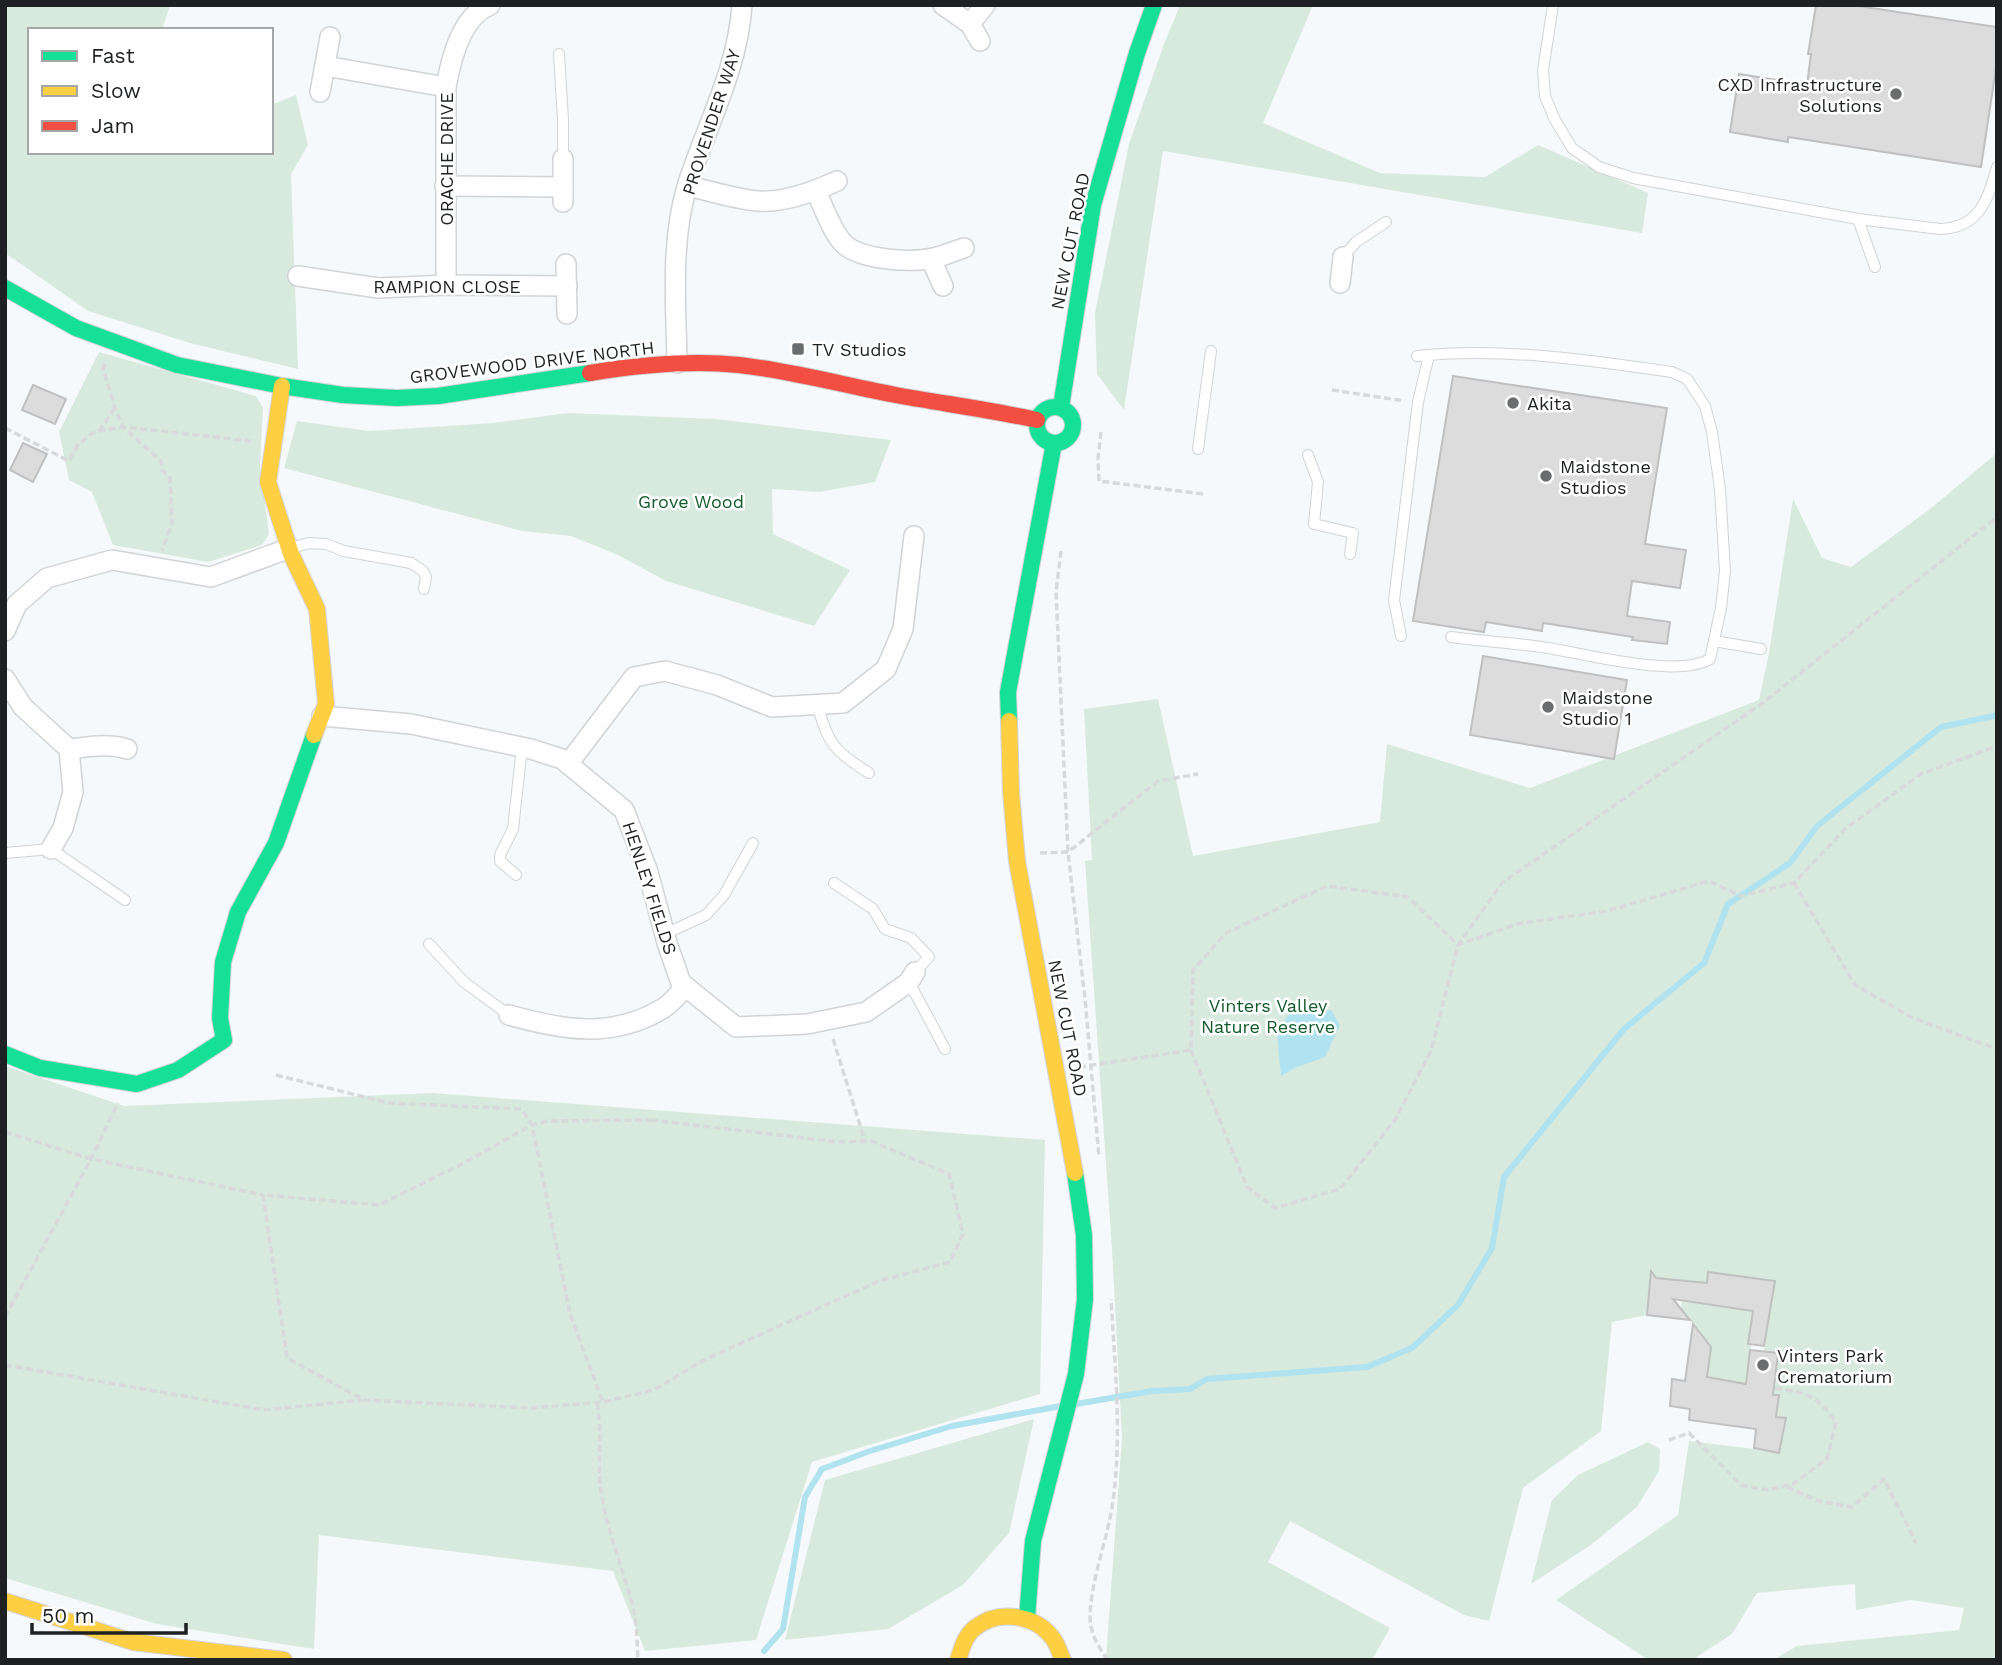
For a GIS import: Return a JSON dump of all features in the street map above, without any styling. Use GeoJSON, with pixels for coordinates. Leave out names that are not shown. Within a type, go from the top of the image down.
{"type":"FeatureCollection","features":[{"type":"Feature","properties":{"kind":"street","name":"ORACHE DRIVE"},"geometry":{"type":"LineString","coordinates":[[446,285],[446,87],[451,61],[464,27],[490,5]]}},
{"type":"Feature","properties":{"kind":"street","name":"PROVENDER WAY"},"geometry":{"type":"LineString","coordinates":[[677,363],[677,239],[688,186],[735,52],[741,5]]}},
{"type":"Feature","properties":{"kind":"street"},"geometry":{"type":"LineString","coordinates":[[943,5],[975,33],[985,5]]}},
{"type":"Feature","properties":{"kind":"street","name":"NEW CUT ROAD"},"geometry":{"type":"LineString","coordinates":[[1027,1618],[1033,1541],[1076,1374],[1085,1299],[1082,1223],[1076,1178],[1016,854],[1008,692],[1054,443],[1066,440],[1073,428],[1070,414],[1061,407],[1093,205],[1137,52],[1154,5]]}},
{"type":"Feature","properties":{"kind":"street"},"geometry":{"type":"LineString","coordinates":[[320,92],[330,37]]}},
{"type":"Feature","properties":{"kind":"street"},"geometry":{"type":"LineString","coordinates":[[325,66],[446,87]]}},
{"type":"Feature","properties":{"kind":"street"},"geometry":{"type":"LineString","coordinates":[[445,186],[563,195],[563,159]]}},
{"type":"Feature","properties":{"kind":"street"},"geometry":{"type":"LineString","coordinates":[[688,186],[758,201],[772,201],[816,191],[837,181]]}},
{"type":"Feature","properties":{"kind":"street"},"geometry":{"type":"LineString","coordinates":[[816,191],[844,244],[864,256],[888,259],[932,258],[964,248]]}},
{"type":"Feature","properties":{"kind":"street"},"geometry":{"type":"LineString","coordinates":[[1340,283],[1343,257]]}},
{"type":"Feature","properties":{"kind":"street"},"geometry":{"type":"LineString","coordinates":[[932,258],[943,286]]}},
{"type":"Feature","properties":{"kind":"street"},"geometry":{"type":"LineString","coordinates":[[566,264],[567,314]]}},
{"type":"Feature","properties":{"kind":"street","name":"RAMPION CLOSE"},"geometry":{"type":"LineString","coordinates":[[298,276],[328,273],[378,288],[446,285],[566,286]]}},
{"type":"Feature","properties":{"kind":"street","name":"GROVEWOOD DRIVE NORTH"},"geometry":{"type":"LineString","coordinates":[[5,288],[76,328],[177,365],[343,395],[397,398],[438,396],[609,370],[677,363],[738,365],[1037,420]]}},
{"type":"Feature","properties":{"kind":"street"},"geometry":{"type":"LineString","coordinates":[[5,1054],[40,1068],[137,1084],[178,1070],[224,1040],[220,1018],[222,973],[230,937],[238,912],[276,842],[326,704],[317,609],[291,554],[268,482],[282,386]]}},
{"type":"Feature","properties":{"kind":"street"},"geometry":{"type":"LineString","coordinates":[[1054,443],[1048,442],[1037,431],[1037,420],[1048,408],[1061,407]]}},
{"type":"Feature","properties":{"kind":"street"},"geometry":{"type":"LineString","coordinates":[[568,764],[634,677],[665,671],[717,685],[772,707],[843,703],[886,669],[903,629],[915,536]]}},
{"type":"Feature","properties":{"kind":"street"},"geometry":{"type":"LineString","coordinates":[[5,631],[17,604],[47,578],[112,560],[211,577],[290,548]]}},
{"type":"Feature","properties":{"kind":"street"},"geometry":{"type":"LineString","coordinates":[[5,679],[23,707],[69,749],[73,792],[63,828],[51,849]]}},
{"type":"Feature","properties":{"kind":"street","name":"HENLEY FIELDS"},"geometry":{"type":"LineString","coordinates":[[322,716],[411,724],[522,747],[562,759],[624,810],[648,872],[681,983],[736,1027],[807,1024],[866,1012],[912,977]]}},
{"type":"Feature","properties":{"kind":"street"},"geometry":{"type":"LineString","coordinates":[[69,749],[101,745],[127,748]]}},
{"type":"Feature","properties":{"kind":"street"},"geometry":{"type":"LineString","coordinates":[[509,1016],[549,1026],[590,1030],[630,1025],[664,1008],[686,987]]}},
{"type":"Feature","properties":{"kind":"street"},"geometry":{"type":"LineString","coordinates":[[5,1601],[133,1642],[284,1660]]}},
{"type":"Feature","properties":{"kind":"street"},"geometry":{"type":"LineString","coordinates":[[958,1660],[966,1639],[978,1626],[993,1618],[1010,1615],[1027,1618],[1050,1633],[1063,1660]]}},
{"type":"Feature","properties":{"kind":"lane"},"geometry":{"type":"LineString","coordinates":[[1553,5],[1543,70],[1545,96],[1555,120],[1572,148],[1598,167],[1633,178],[1858,219],[1940,229],[1954,229],[1971,220],[1991,189],[1997,167]]}},
{"type":"Feature","properties":{"kind":"lane"},"geometry":{"type":"LineString","coordinates":[[559,54],[564,120],[563,159]]}},
{"type":"Feature","properties":{"kind":"lane"},"geometry":{"type":"LineString","coordinates":[[1858,219],[1875,267]]}},
{"type":"Feature","properties":{"kind":"lane"},"geometry":{"type":"LineString","coordinates":[[1343,257],[1356,243],[1386,222]]}},
{"type":"Feature","properties":{"kind":"lane"},"geometry":{"type":"LineString","coordinates":[[1198,449],[1211,351]]}},
{"type":"Feature","properties":{"kind":"lane"},"geometry":{"type":"LineString","coordinates":[[1401,636],[1394,600],[1418,402],[1429,355]]}},
{"type":"Feature","properties":{"kind":"lane"},"geometry":{"type":"LineString","coordinates":[[1417,356],[1539,356],[1672,372],[1687,379],[1705,405],[1712,432],[1720,489],[1725,570],[1721,608],[1710,659],[1701,664],[1681,667],[1625,662],[1542,647],[1451,637]]}},
{"type":"Feature","properties":{"kind":"lane"},"geometry":{"type":"LineString","coordinates":[[1308,455],[1318,482],[1314,524],[1353,533],[1350,554]]}},
{"type":"Feature","properties":{"kind":"lane"},"geometry":{"type":"LineString","coordinates":[[290,548],[309,543],[326,544],[344,551],[411,563],[426,577],[424,589]]}},
{"type":"Feature","properties":{"kind":"lane"},"geometry":{"type":"LineString","coordinates":[[1714,641],[1760,649]]}},
{"type":"Feature","properties":{"kind":"lane"},"geometry":{"type":"LineString","coordinates":[[817,704],[827,733],[839,753],[869,773]]}},
{"type":"Feature","properties":{"kind":"lane"},"geometry":{"type":"LineString","coordinates":[[516,875],[500,862],[500,855],[513,829],[522,747]]}},
{"type":"Feature","properties":{"kind":"lane"},"geometry":{"type":"LineString","coordinates":[[665,934],[706,915],[724,895],[753,844]]}},
{"type":"Feature","properties":{"kind":"lane"},"geometry":{"type":"LineString","coordinates":[[5,853],[51,849],[125,900]]}},
{"type":"Feature","properties":{"kind":"lane"},"geometry":{"type":"LineString","coordinates":[[834,883],[873,909],[885,929],[911,938],[929,957],[912,977],[945,1049]]}},
{"type":"Feature","properties":{"kind":"lane"},"geometry":{"type":"LineString","coordinates":[[429,944],[464,982],[509,1016]]}},
{"type":"Feature","properties":{"kind":"path"},"geometry":{"type":"LineString","coordinates":[[105,362],[103,369],[124,427],[161,461],[162,470],[170,478],[172,523],[163,545],[160,567]]}},
{"type":"Feature","properties":{"kind":"path"},"geometry":{"type":"LineString","coordinates":[[1332,390],[1418,402]]}},
{"type":"Feature","properties":{"kind":"path"},"geometry":{"type":"LineString","coordinates":[[99,431],[115,408]]}},
{"type":"Feature","properties":{"kind":"path"},"geometry":{"type":"LineString","coordinates":[[5,428],[69,461],[83,440],[99,431],[124,427],[274,443]]}},
{"type":"Feature","properties":{"kind":"path"},"geometry":{"type":"LineString","coordinates":[[1101,432],[1099,481],[1203,494]]}},
{"type":"Feature","properties":{"kind":"path"},"geometry":{"type":"LineString","coordinates":[[1458,945],[1408,897],[1327,886],[1226,933],[1193,970],[1191,1050],[1247,1187],[1275,1208],[1340,1189],[1395,1120],[1431,1051],[1458,945],[1502,883],[1764,702],[1997,517]]}},
{"type":"Feature","properties":{"kind":"path"},"geometry":{"type":"LineString","coordinates":[[1062,540],[1056,592],[1068,852],[1099,1160]]}},
{"type":"Feature","properties":{"kind":"path"},"geometry":{"type":"LineString","coordinates":[[1458,945],[1517,924],[1606,911],[1709,881],[1741,896],[1794,883],[1845,829],[1921,774],[1997,746]]}},
{"type":"Feature","properties":{"kind":"path"},"geometry":{"type":"LineString","coordinates":[[1016,854],[1068,852],[1158,781],[1198,774]]}},
{"type":"Feature","properties":{"kind":"path"},"geometry":{"type":"LineString","coordinates":[[1794,883],[1854,985],[1913,1018],[1997,1049]]}},
{"type":"Feature","properties":{"kind":"path"},"geometry":{"type":"LineString","coordinates":[[827,1020],[865,1141]]}},
{"type":"Feature","properties":{"kind":"path"},"geometry":{"type":"LineString","coordinates":[[1056,1071],[1191,1050]]}},
{"type":"Feature","properties":{"kind":"path"},"geometry":{"type":"LineString","coordinates":[[276,1075],[389,1103],[521,1109],[532,1125],[570,1314],[603,1402]]}},
{"type":"Feature","properties":{"kind":"path"},"geometry":{"type":"LineString","coordinates":[[5,1317],[91,1159],[128,1083]]}},
{"type":"Feature","properties":{"kind":"path"},"geometry":{"type":"LineString","coordinates":[[5,1132],[91,1159],[263,1195],[379,1205],[532,1125],[548,1121],[651,1120],[838,1142],[871,1141],[949,1174],[964,1234],[950,1262],[879,1281],[704,1360],[654,1390],[603,1402],[530,1408],[364,1400],[264,1410],[5,1365]]}},
{"type":"Feature","properties":{"kind":"path"},"geometry":{"type":"LineString","coordinates":[[263,1195],[287,1358],[364,1400]]}},
{"type":"Feature","properties":{"kind":"path"},"geometry":{"type":"LineString","coordinates":[[1108,1660],[1093,1634],[1090,1618],[1113,1502],[1119,1424],[1110,1289]]}},
{"type":"Feature","properties":{"kind":"path"},"geometry":{"type":"LineString","coordinates":[[1670,1440],[1689,1433],[1741,1485],[1768,1490],[1793,1484],[1827,1459],[1836,1422],[1822,1404],[1802,1392],[1774,1388]]}},
{"type":"Feature","properties":{"kind":"path"},"geometry":{"type":"LineString","coordinates":[[597,1402],[600,1419],[598,1471],[601,1498],[635,1616],[638,1660]]}},
{"type":"Feature","properties":{"kind":"path"},"geometry":{"type":"LineString","coordinates":[[1786,1486],[1818,1501],[1852,1507],[1884,1479],[1916,1543]]}},
{"type":"Feature","properties":{"kind":"green space"},"geometry":{"type":"Polygon","coordinates":[[[5,5],[170,5],[163,28],[28,28],[28,154],[273,154],[273,104],[296,95],[308,145],[291,174],[298,369],[190,343],[88,311],[5,253],[5,5]]]}},
{"type":"Feature","properties":{"kind":"green space"},"geometry":{"type":"Polygon","coordinates":[[[1180,5],[1313,5],[1263,123],[1380,173],[1485,177],[1538,145],[1648,193],[1642,233],[1163,151],[1124,410],[1097,374],[1095,313],[1129,144],[1180,5]]]}},
{"type":"Feature","properties":{"kind":"green space"},"geometry":{"type":"Polygon","coordinates":[[[99,352],[256,396],[263,408],[260,466],[269,534],[262,545],[208,562],[113,545],[92,492],[69,480],[59,432],[99,352]]]}},
{"type":"Feature","properties":{"kind":"green space","name":"Grove Wood"},"geometry":{"type":"Polygon","coordinates":[[[568,413],[715,419],[891,440],[875,482],[819,492],[772,489],[773,534],[850,570],[814,626],[666,581],[618,555],[571,536],[522,531],[284,468],[297,421],[369,431],[494,423],[568,413]]]}},
{"type":"Feature","properties":{"kind":"green space","name":"Vinters Valley Nature Reserve"},"geometry":{"type":"Polygon","coordinates":[[[1997,453],[1997,1660],[1773,1660],[1797,1646],[1959,1630],[1964,1608],[1911,1600],[1856,1610],[1855,1584],[1757,1593],[1732,1634],[1692,1660],[1649,1660],[1556,1600],[1678,1515],[1689,1441],[1779,1452],[1786,1418],[1776,1417],[1779,1396],[1773,1395],[1778,1354],[1764,1351],[1774,1281],[1709,1272],[1704,1304],[1722,1306],[1755,1296],[1746,1384],[1707,1377],[1711,1347],[1681,1309],[1684,1281],[1651,1277],[1647,1315],[1612,1322],[1601,1431],[1523,1488],[1489,1621],[1464,1615],[1290,1521],[1268,1562],[1390,1628],[1372,1660],[1106,1658],[1122,1438],[1085,861],[1092,860],[1084,709],[1158,699],[1193,856],[1380,822],[1387,744],[1530,788],[1759,700],[1793,499],[1822,558],[1851,567],[1930,509],[1997,453]]]}},
{"type":"Feature","properties":{"kind":"green space"},"geometry":{"type":"Polygon","coordinates":[[[5,1066],[124,1106],[433,1093],[1045,1140],[1040,1394],[812,1462],[756,1640],[645,1651],[613,1571],[319,1535],[314,1649],[157,1624],[5,1578],[5,1066]]]}},
{"type":"Feature","properties":{"kind":"green space"},"geometry":{"type":"Polygon","coordinates":[[[1034,1419],[1009,1533],[963,1585],[888,1629],[785,1640],[825,1480],[1034,1419]]]}},
{"type":"Feature","properties":{"kind":"green space"},"geometry":{"type":"Polygon","coordinates":[[[1648,1442],[1660,1449],[1659,1471],[1637,1507],[1592,1544],[1531,1584],[1552,1500],[1578,1475],[1648,1442]]]}},
{"type":"Feature","properties":{"kind":"water"},"geometry":{"type":"Polygon","coordinates":[[[1331,1010],[1340,1025],[1325,1057],[1281,1076],[1277,1035],[1290,1012],[1331,1010]]]}},
{"type":"Feature","properties":{"kind":"building","name":"CXD Infrastructure Solutions"},"geometry":{"type":"Polygon","coordinates":[[[1816,5],[1852,5],[1997,27],[1997,62],[1981,167],[1788,137],[1788,142],[1730,132],[1739,74],[1807,85],[1811,54],[1808,54],[1816,5]]]}},
{"type":"Feature","properties":{"kind":"building","name":"Maidstone Studios"},"geometry":{"type":"Polygon","coordinates":[[[1453,376],[1667,408],[1645,544],[1686,550],[1680,588],[1632,581],[1627,616],[1670,622],[1667,644],[1543,623],[1542,631],[1486,622],[1484,632],[1413,621],[1453,376]]]}},
{"type":"Feature","properties":{"kind":"building"},"geometry":{"type":"Polygon","coordinates":[[[33,385],[66,399],[55,424],[22,410],[33,385]]]}},
{"type":"Feature","properties":{"kind":"building"},"geometry":{"type":"Polygon","coordinates":[[[23,443],[47,454],[33,482],[10,470],[23,443]]]}},
{"type":"Feature","properties":{"kind":"building","name":"Maidstone Studio 1"},"geometry":{"type":"Polygon","coordinates":[[[1483,656],[1627,680],[1614,759],[1470,735],[1483,656]]]}},
{"type":"Feature","properties":{"kind":"building"},"geometry":{"type":"Polygon","coordinates":[[[1651,1271],[1656,1278],[1707,1283],[1708,1272],[1775,1281],[1764,1346],[1748,1344],[1753,1311],[1673,1299],[1690,1320],[1647,1315],[1651,1271]]]}},
{"type":"Feature","properties":{"kind":"building","name":"Vinters Park Crematorium"},"geometry":{"type":"Polygon","coordinates":[[[1693,1324],[1711,1347],[1707,1377],[1746,1384],[1750,1350],[1778,1353],[1773,1395],[1779,1395],[1776,1417],[1786,1418],[1779,1453],[1754,1448],[1756,1429],[1689,1420],[1690,1409],[1670,1406],[1672,1379],[1685,1381],[1693,1324]]]}},
{"type":"Feature","properties":{"kind":"waterway"},"geometry":{"type":"LineString","coordinates":[[1076,1404],[1152,1391],[1190,1389],[1207,1379],[1367,1367],[1412,1348],[1458,1305],[1492,1248],[1504,1177],[1624,1029],[1704,963],[1728,904],[1790,863],[1817,826],[1941,727],[1994,716],[1997,713]]}},
{"type":"Feature","properties":{"kind":"waterway"},"geometry":{"type":"LineString","coordinates":[[764,1651],[783,1629],[805,1497],[822,1469],[952,1426],[1061,1406]]}},
{"type":"Feature","properties":{"kind":"traffic: fast"},"geometry":{"type":"LineString","coordinates":[[1061,407],[1093,205],[1137,53],[1154,5]]}},
{"type":"Feature","properties":{"kind":"traffic: fast"},"geometry":{"type":"LineString","coordinates":[[5,288],[76,328],[177,365],[343,395],[397,398],[438,396],[590,373]]}},
{"type":"Feature","properties":{"kind":"traffic: fast"},"geometry":{"type":"LineString","coordinates":[[1055,407],[1068,412],[1073,425],[1068,438],[1055,443],[1042,438],[1037,425],[1042,412],[1055,407]]}},
{"type":"Feature","properties":{"kind":"traffic: fast"},"geometry":{"type":"LineString","coordinates":[[1009,721],[1008,692],[1054,443]]}},
{"type":"Feature","properties":{"kind":"traffic: fast"},"geometry":{"type":"LineString","coordinates":[[5,1054],[40,1068],[137,1084],[178,1070],[224,1040],[220,1018],[223,962],[238,912],[276,843],[314,735]]}},
{"type":"Feature","properties":{"kind":"traffic: fast"},"geometry":{"type":"LineString","coordinates":[[1027,1618],[1033,1541],[1076,1374],[1085,1299],[1084,1235],[1075,1173]]}},
{"type":"Feature","properties":{"kind":"traffic: slow"},"geometry":{"type":"LineString","coordinates":[[282,386],[268,482],[291,554],[317,609],[326,704],[314,735]]}},
{"type":"Feature","properties":{"kind":"traffic: slow"},"geometry":{"type":"LineString","coordinates":[[1009,721],[1017,861],[1075,1173]]}},
{"type":"Feature","properties":{"kind":"traffic: slow"},"geometry":{"type":"LineString","coordinates":[[5,1601],[133,1642],[284,1660]]}},
{"type":"Feature","properties":{"kind":"traffic: slow"},"geometry":{"type":"LineString","coordinates":[[958,1660],[964,1642],[972,1630],[986,1621],[1007,1617],[1018,1617],[1038,1625],[1055,1642],[1063,1660]]}},
{"type":"Feature","properties":{"kind":"traffic: jam"},"geometry":{"type":"LineString","coordinates":[[590,373],[664,364],[739,365],[1037,420]]}},
{"type":"Feature","properties":{"kind":"place","name":"CXD Infrastructure Solutions"},"geometry":{"type":"Point","coordinates":[1896,94]}},
{"type":"Feature","properties":{"kind":"place","name":"TV Studios"},"geometry":{"type":"Point","coordinates":[798,349]}},
{"type":"Feature","properties":{"kind":"place","name":"Akita"},"geometry":{"type":"Point","coordinates":[1513,403]}},
{"type":"Feature","properties":{"kind":"place","name":"Maidstone Studios"},"geometry":{"type":"Point","coordinates":[1546,476]}},
{"type":"Feature","properties":{"kind":"place","name":"Maidstone Studio 1"},"geometry":{"type":"Point","coordinates":[1548,707]}},
{"type":"Feature","properties":{"kind":"place","name":"Vinters Park Crematorium"},"geometry":{"type":"Point","coordinates":[1763,1365]}}]}
